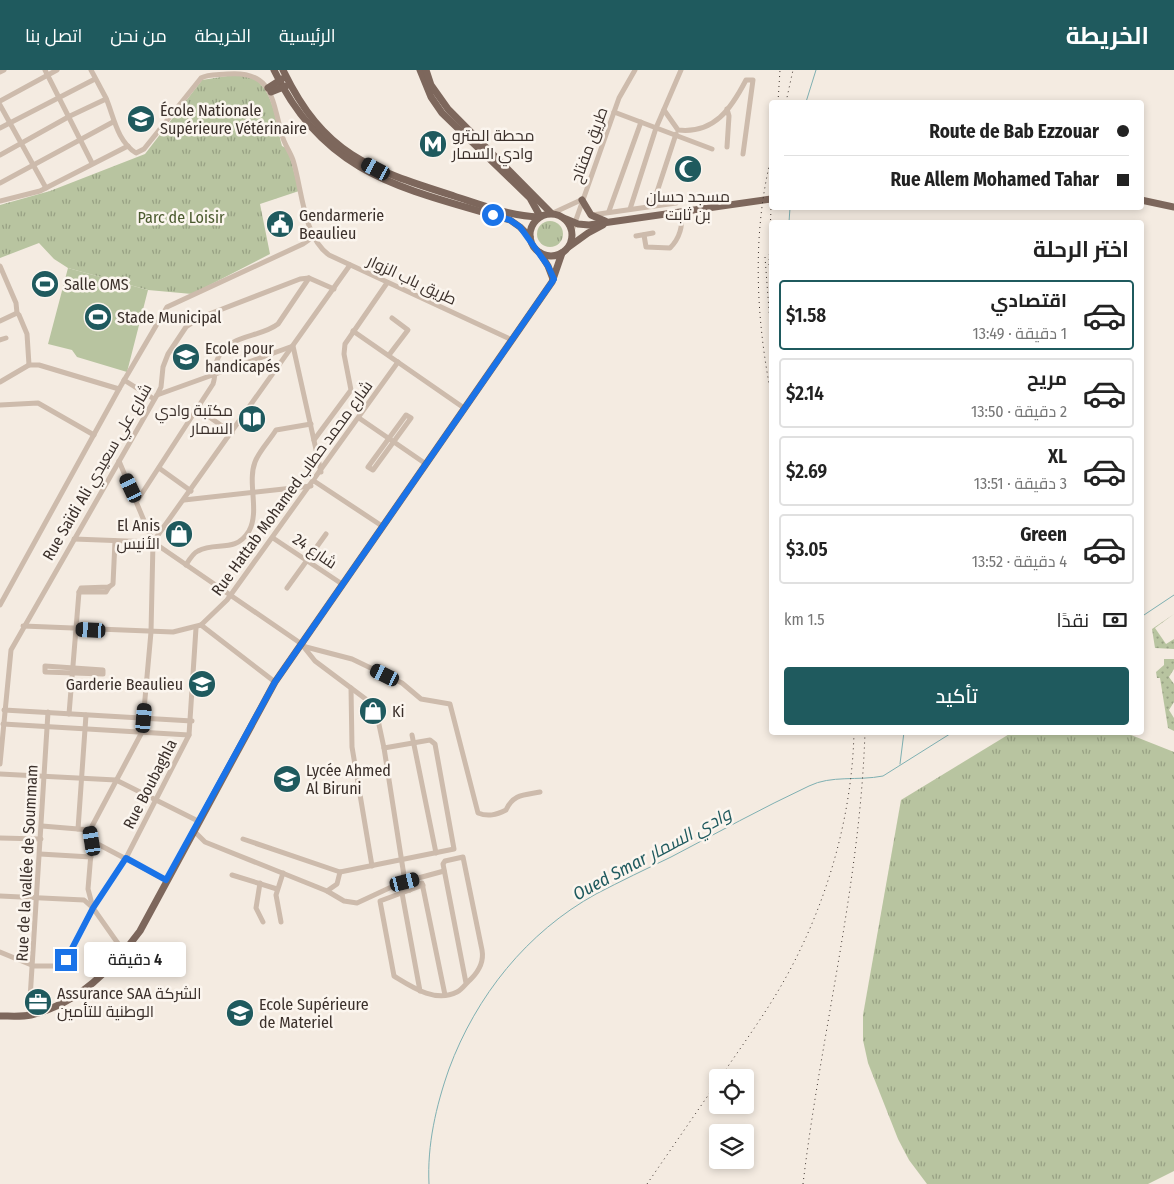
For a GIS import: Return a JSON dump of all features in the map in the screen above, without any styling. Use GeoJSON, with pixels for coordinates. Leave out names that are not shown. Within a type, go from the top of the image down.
{"type":"FeatureCollection","features":[{"type":"Feature","properties":{"kind":"main road"},"geometry":{"type":"LineString","coordinates":[[274,70],[303,119],[330,147],[361,169],[399,186],[412,186],[521,216],[539,217],[552,213]]}},
{"type":"Feature","properties":{"kind":"main road"},"geometry":{"type":"LineString","coordinates":[[283,70],[308,112],[333,141],[364,163],[405,180],[412,186],[510,220],[530,237],[554,279]]}},
{"type":"Feature","properties":{"kind":"main road"},"geometry":{"type":"LineString","coordinates":[[420,70],[431,97],[442,113],[532,201],[539,217]]}},
{"type":"Feature","properties":{"kind":"main road"},"geometry":{"type":"LineString","coordinates":[[426,70],[431,85],[448,109],[552,213],[574,223],[589,225],[769,199]]}},
{"type":"Feature","properties":{"kind":"main road"},"geometry":{"type":"LineString","coordinates":[[270,90],[279,80],[288,80]]}},
{"type":"Feature","properties":{"kind":"main road"},"geometry":{"type":"LineString","coordinates":[[270,90],[283,88],[288,80]]}},
{"type":"Feature","properties":{"kind":"main road"},"geometry":{"type":"LineString","coordinates":[[399,186],[405,180]]}},
{"type":"Feature","properties":{"kind":"main road"},"geometry":{"type":"LineString","coordinates":[[582,200],[591,215],[611,222]]}},
{"type":"Feature","properties":{"kind":"main road"},"geometry":{"type":"LineString","coordinates":[[1144,200],[1174,205]]}},
{"type":"Feature","properties":{"kind":"main road"},"geometry":{"type":"LineString","coordinates":[[521,216],[528,212],[532,201]]}},
{"type":"Feature","properties":{"kind":"main road"},"geometry":{"type":"LineString","coordinates":[[530,237],[532,226],[539,217]]}},
{"type":"Feature","properties":{"kind":"main road"},"geometry":{"type":"LineString","coordinates":[[0,1016],[29,1015],[53,1008],[72,998],[102,977],[140,931],[193,830],[275,682],[554,279],[564,252],[572,238],[572,231],[566,219]]}},
{"type":"Feature","properties":{"kind":"main road"},"geometry":{"type":"LineString","coordinates":[[539,252],[550,256],[564,252],[588,233],[611,222]]}},
{"type":"Feature","properties":{"kind":"street"},"geometry":{"type":"LineString","coordinates":[[0,72],[4,70]]}},
{"type":"Feature","properties":{"kind":"street"},"geometry":{"type":"LineString","coordinates":[[0,101],[46,72],[57,70]]}},
{"type":"Feature","properties":{"kind":"street"},"geometry":{"type":"LineString","coordinates":[[0,605],[124,380],[167,307],[303,244],[313,237],[294,163],[283,140],[270,90],[259,79],[246,73],[204,76],[144,149],[136,153],[128,146],[113,122],[106,100],[91,70]]}},
{"type":"Feature","properties":{"kind":"street","name":"طريق مفتاح"},"geometry":{"type":"LineString","coordinates":[[572,231],[614,112],[624,88],[635,70]]}},
{"type":"Feature","properties":{"kind":"street"},"geometry":{"type":"LineString","coordinates":[[630,208],[656,128],[681,70]]}},
{"type":"Feature","properties":{"kind":"street"},"geometry":{"type":"LineString","coordinates":[[46,72],[70,116],[92,163]]}},
{"type":"Feature","properties":{"kind":"street"},"geometry":{"type":"LineString","coordinates":[[0,128],[58,96],[95,79]]}},
{"type":"Feature","properties":{"kind":"street"},"geometry":{"type":"LineString","coordinates":[[614,112],[656,128],[677,132],[702,130],[714,122],[727,109],[737,97],[746,80],[753,80],[743,154]]}},
{"type":"Feature","properties":{"kind":"street"},"geometry":{"type":"LineString","coordinates":[[737,97],[750,97]]}},
{"type":"Feature","properties":{"kind":"street"},"geometry":{"type":"LineString","coordinates":[[0,155],[70,116],[106,100]]}},
{"type":"Feature","properties":{"kind":"street"},"geometry":{"type":"LineString","coordinates":[[0,105],[46,188]]}},
{"type":"Feature","properties":{"kind":"street"},"geometry":{"type":"LineString","coordinates":[[727,109],[729,116],[727,147]]}},
{"type":"Feature","properties":{"kind":"street"},"geometry":{"type":"LineString","coordinates":[[664,110],[677,132],[712,149]]}},
{"type":"Feature","properties":{"kind":"street"},"geometry":{"type":"LineString","coordinates":[[0,183],[113,122]]}},
{"type":"Feature","properties":{"kind":"street"},"geometry":{"type":"LineString","coordinates":[[609,211],[641,122]]}},
{"type":"Feature","properties":{"kind":"street"},"geometry":{"type":"LineString","coordinates":[[653,204],[677,132]]}},
{"type":"Feature","properties":{"kind":"street"},"geometry":{"type":"LineString","coordinates":[[0,201],[46,188],[128,146]]}},
{"type":"Feature","properties":{"kind":"street"},"geometry":{"type":"LineString","coordinates":[[552,213],[582,200]]}},
{"type":"Feature","properties":{"kind":"street"},"geometry":{"type":"LineString","coordinates":[[591,215],[653,204],[676,203]]}},
{"type":"Feature","properties":{"kind":"street"},"geometry":{"type":"LineString","coordinates":[[644,235],[646,247],[670,248],[679,235],[682,222],[681,212]]}},
{"type":"Feature","properties":{"kind":"street"},"geometry":{"type":"LineString","coordinates":[[636,236],[653,233]]}},
{"type":"Feature","properties":{"kind":"street","name":"طريق باب الزوار"},"geometry":{"type":"LineString","coordinates":[[313,237],[324,251],[350,265],[512,340]]}},
{"type":"Feature","properties":{"kind":"street"},"geometry":{"type":"LineString","coordinates":[[153,542],[350,265]]}},
{"type":"Feature","properties":{"kind":"street"},"geometry":{"type":"LineString","coordinates":[[0,266],[16,303],[17,313],[27,334],[29,365]]}},
{"type":"Feature","properties":{"kind":"street"},"geometry":{"type":"LineString","coordinates":[[137,501],[213,384],[217,359],[226,347],[235,341],[271,330],[278,324],[309,278],[334,289]]}},
{"type":"Feature","properties":{"kind":"street","name":"Rue Saïdi Ali شارع علي سعيدي"},"geometry":{"type":"LineString","coordinates":[[0,764],[11,650],[156,397],[161,387],[163,367],[168,354],[186,327],[199,318],[282,285],[309,278]]}},
{"type":"Feature","properties":{"kind":"street"},"geometry":{"type":"LineString","coordinates":[[314,440],[351,390],[344,354],[345,344],[387,283]]}},
{"type":"Feature","properties":{"kind":"street"},"geometry":{"type":"LineString","coordinates":[[1,319],[17,313]]}},
{"type":"Feature","properties":{"kind":"street"},"geometry":{"type":"LineString","coordinates":[[388,355],[408,330],[392,318]]}},
{"type":"Feature","properties":{"kind":"street"},"geometry":{"type":"LineString","coordinates":[[353,331],[464,408]]}},
{"type":"Feature","properties":{"kind":"street"},"geometry":{"type":"LineString","coordinates":[[0,340],[6,338]]}},
{"type":"Feature","properties":{"kind":"street"},"geometry":{"type":"LineString","coordinates":[[124,380],[156,397],[293,346]]}},
{"type":"Feature","properties":{"kind":"street"},"geometry":{"type":"LineString","coordinates":[[293,346],[321,472]]}},
{"type":"Feature","properties":{"kind":"street","name":"Rue Hattab Mohamed شارع محمد حطاب"},"geometry":{"type":"LineString","coordinates":[[199,626],[231,595],[398,362]]}},
{"type":"Feature","properties":{"kind":"street"},"geometry":{"type":"LineString","coordinates":[[0,382],[29,365],[38,365],[119,389]]}},
{"type":"Feature","properties":{"kind":"street"},"geometry":{"type":"LineString","coordinates":[[0,405],[38,403],[94,435]]}},
{"type":"Feature","properties":{"kind":"street"},"geometry":{"type":"LineString","coordinates":[[198,409],[232,433]]}},
{"type":"Feature","properties":{"kind":"street"},"geometry":{"type":"LineString","coordinates":[[392,441],[373,470],[368,467],[392,441],[411,418],[406,415],[392,441]]}},
{"type":"Feature","properties":{"kind":"street"},"geometry":{"type":"LineString","coordinates":[[359,418],[426,464]]}},
{"type":"Feature","properties":{"kind":"street"},"geometry":{"type":"LineString","coordinates":[[186,565],[196,552],[209,546],[231,546],[240,541],[249,530],[253,513],[254,463],[276,430],[311,424]]}},
{"type":"Feature","properties":{"kind":"street"},"geometry":{"type":"LineString","coordinates":[[93,908],[88,889],[92,841],[90,830],[142,732],[151,632],[153,542],[137,501],[118,461]]}},
{"type":"Feature","properties":{"kind":"street"},"geometry":{"type":"LineString","coordinates":[[159,468],[190,491]]}},
{"type":"Feature","properties":{"kind":"street"},"geometry":{"type":"LineString","coordinates":[[184,500],[312,483],[382,526]]}},
{"type":"Feature","properties":{"kind":"street"},"geometry":{"type":"LineString","coordinates":[[287,588],[326,534]]}},
{"type":"Feature","properties":{"kind":"street","name":"شارع 24"},"geometry":{"type":"LineString","coordinates":[[273,538],[342,584]]}},
{"type":"Feature","properties":{"kind":"street"},"geometry":{"type":"LineString","coordinates":[[74,539],[153,542],[310,649],[352,659],[402,683],[425,701],[450,704],[478,814],[484,816],[498,814],[506,810],[511,800],[516,796],[540,792]]}},
{"type":"Feature","properties":{"kind":"street"},"geometry":{"type":"LineString","coordinates":[[69,714],[79,592],[81,588],[109,586],[114,581],[115,541]]}},
{"type":"Feature","properties":{"kind":"street"},"geometry":{"type":"LineString","coordinates":[[24,626],[151,632],[199,626],[275,682]]}},
{"type":"Feature","properties":{"kind":"street","name":"Rue Boubaghla"},"geometry":{"type":"LineString","coordinates":[[34,966],[54,966],[66,960],[93,908],[126,858],[155,799],[190,735],[199,626]]}},
{"type":"Feature","properties":{"kind":"street"},"geometry":{"type":"LineString","coordinates":[[301,644],[311,657],[375,706],[384,748],[405,882],[410,890]]}},
{"type":"Feature","properties":{"kind":"street"},"geometry":{"type":"LineString","coordinates":[[73,670],[103,670],[103,674],[73,670]]}},
{"type":"Feature","properties":{"kind":"street"},"geometry":{"type":"LineString","coordinates":[[351,688],[352,747],[372,866]]}},
{"type":"Feature","properties":{"kind":"street"},"geometry":{"type":"LineString","coordinates":[[4,710],[192,721]]}},
{"type":"Feature","properties":{"kind":"street","name":"Rue de la vallée de Soummam"},"geometry":{"type":"LineString","coordinates":[[29,1015],[34,966],[48,712]]}},
{"type":"Feature","properties":{"kind":"street"},"geometry":{"type":"LineString","coordinates":[[78,829],[86,715]]}},
{"type":"Feature","properties":{"kind":"street"},"geometry":{"type":"LineString","coordinates":[[3,724],[190,735]]}},
{"type":"Feature","properties":{"kind":"street"},"geometry":{"type":"LineString","coordinates":[[412,735],[436,853]]}},
{"type":"Feature","properties":{"kind":"street"},"geometry":{"type":"LineString","coordinates":[[243,839],[340,872],[451,851],[454,847],[433,741],[384,748]]}},
{"type":"Feature","properties":{"kind":"street"},"geometry":{"type":"LineString","coordinates":[[0,774],[116,780],[198,821]]}},
{"type":"Feature","properties":{"kind":"street"},"geometry":{"type":"LineString","coordinates":[[42,826],[90,830]]}},
{"type":"Feature","properties":{"kind":"street"},"geometry":{"type":"LineString","coordinates":[[193,830],[205,842],[327,891],[344,901],[357,903],[405,882],[444,871]]}},
{"type":"Feature","properties":{"kind":"street"},"geometry":{"type":"LineString","coordinates":[[0,838],[41,839]]}},
{"type":"Feature","properties":{"kind":"street"},"geometry":{"type":"LineString","coordinates":[[92,841],[166,880]]}},
{"type":"Feature","properties":{"kind":"street"},"geometry":{"type":"LineString","coordinates":[[40,854],[90,857]]}},
{"type":"Feature","properties":{"kind":"street"},"geometry":{"type":"LineString","coordinates":[[423,884],[380,901],[394,976],[420,991],[445,995],[456,993],[463,988],[472,977],[483,956],[463,857],[444,861],[443,864],[466,983]]}},
{"type":"Feature","properties":{"kind":"street"},"geometry":{"type":"LineString","coordinates":[[327,891],[337,884],[340,872]]}},
{"type":"Feature","properties":{"kind":"street"},"geometry":{"type":"LineString","coordinates":[[281,922],[276,901],[277,889],[283,874]]}},
{"type":"Feature","properties":{"kind":"street"},"geometry":{"type":"LineString","coordinates":[[232,875],[277,889]]}},
{"type":"Feature","properties":{"kind":"street"},"geometry":{"type":"LineString","coordinates":[[421,878],[445,995]]}},
{"type":"Feature","properties":{"kind":"street"},"geometry":{"type":"LineString","coordinates":[[260,883],[256,908],[263,922]]}},
{"type":"Feature","properties":{"kind":"street"},"geometry":{"type":"LineString","coordinates":[[402,893],[420,991]]}},
{"type":"Feature","properties":{"kind":"street"},"geometry":{"type":"LineString","coordinates":[[0,896],[84,900],[93,908],[124,952]]}},
{"type":"Feature","properties":{"kind":"street"},"geometry":{"type":"LineString","coordinates":[[0,952],[34,966]]}},
{"type":"Feature","properties":{"kind":"green space","name":"Parc de Loisir"},"geometry":{"type":"Polygon","coordinates":[[[240,74],[251,77],[260,83],[266,91],[271,101],[282,146],[288,149],[299,191],[260,204],[270,254],[192,294],[148,290],[68,268],[54,259],[39,243],[0,258],[0,205],[50,191],[145,154],[202,80],[240,74]]]}},
{"type":"Feature","properties":{"kind":"green space"},"geometry":{"type":"Polygon","coordinates":[[[550,221],[559,225],[563,234],[559,243],[550,247],[541,243],[537,234],[541,225],[550,221]]]}},
{"type":"Feature","properties":{"kind":"green space","name":"Stade Municipal"},"geometry":{"type":"Polygon","coordinates":[[[68,268],[148,290],[127,372],[77,357],[72,350],[48,344],[68,268]]]}},
{"type":"Feature","properties":{"kind":"green space"},"geometry":{"type":"Polygon","coordinates":[[[1174,614],[1155,628],[1166,644],[1174,639],[1174,649],[1155,648],[1152,629],[1174,614]]]}},
{"type":"Feature","properties":{"kind":"green space"},"geometry":{"type":"Polygon","coordinates":[[[1164,659],[1174,659],[1174,669],[1169,677],[1174,684],[1174,702],[1169,710],[1174,718],[1174,731],[1168,728],[1160,678],[1157,678],[1156,672],[1164,665],[1164,659]]]}},
{"type":"Feature","properties":{"kind":"green space"},"geometry":{"type":"Polygon","coordinates":[[[1008,735],[1131,735],[1174,752],[1174,1171],[1148,1184],[927,1184],[909,1160],[898,1139],[868,1063],[863,1040],[863,1015],[901,800],[1008,735]]]}},
{"type":"Feature","properties":{"kind":"waterway"},"geometry":{"type":"LineString","coordinates":[[807,100],[816,70]]}},
{"type":"Feature","properties":{"kind":"waterway"},"geometry":{"type":"LineString","coordinates":[[789,220],[790,210]]}},
{"type":"Feature","properties":{"kind":"waterway","name":"Oued Smar وادي السمار"},"geometry":{"type":"LineString","coordinates":[[1144,615],[1174,595]]}},
{"type":"Feature","properties":{"kind":"waterway"},"geometry":{"type":"LineString","coordinates":[[900,764],[904,735]]}},
{"type":"Feature","properties":{"kind":"waterway","name":"Oued Smar وادي السمار"},"geometry":{"type":"LineString","coordinates":[[429,1184],[429,1155],[436,1111],[449,1069],[460,1042],[489,992],[507,968],[548,927],[571,909],[596,894],[791,794],[826,780],[883,776],[948,735]]}},
{"type":"Feature","properties":{"kind":"railway"},"geometry":{"type":"LineString","coordinates":[[778,100],[780,70]]}},
{"type":"Feature","properties":{"kind":"railway"},"geometry":{"type":"LineString","coordinates":[[786,100],[793,70]]}},
{"type":"Feature","properties":{"kind":"railway"},"geometry":{"type":"LineString","coordinates":[[769,168],[761,217],[758,276],[759,306],[769,382]]}},
{"type":"Feature","properties":{"kind":"railway"},"geometry":{"type":"LineString","coordinates":[[771,210],[771,220]]}},
{"type":"Feature","properties":{"kind":"railway"},"geometry":{"type":"LineString","coordinates":[[765,257],[769,310]]}},
{"type":"Feature","properties":{"kind":"railway"},"geometry":{"type":"LineString","coordinates":[[726,1069],[781,986],[811,927],[823,895],[842,831],[848,798],[854,735]]}},
{"type":"Feature","properties":{"kind":"railway"},"geometry":{"type":"LineString","coordinates":[[803,1184],[856,846],[865,735]]}},
{"type":"Feature","properties":{"kind":"railway"},"geometry":{"type":"LineString","coordinates":[[647,1184],[709,1094]]}},
{"type":"Feature","properties":{"kind":"place","name":"École Nationale Supérieure Vétérinaire"},"geometry":{"type":"Point","coordinates":[141,119]}},
{"type":"Feature","properties":{"kind":"place","name":"محطة المترو وادي السمار"},"geometry":{"type":"Point","coordinates":[433,144]}},
{"type":"Feature","properties":{"kind":"place","name":"مسجد حسان بن ثابت"},"geometry":{"type":"Point","coordinates":[688,169]}},
{"type":"Feature","properties":{"kind":"place","name":"Gendarmerie Beaulieu"},"geometry":{"type":"Point","coordinates":[280,224]}},
{"type":"Feature","properties":{"kind":"place","name":"Salle OMS"},"geometry":{"type":"Point","coordinates":[45,284]}},
{"type":"Feature","properties":{"kind":"place","name":"Stade Municipal"},"geometry":{"type":"Point","coordinates":[98,317]}},
{"type":"Feature","properties":{"kind":"place","name":"Ecole pour handicapés"},"geometry":{"type":"Point","coordinates":[186,357]}},
{"type":"Feature","properties":{"kind":"place","name":"مكتبة وادي السمار"},"geometry":{"type":"Point","coordinates":[252,419]}},
{"type":"Feature","properties":{"kind":"place","name":"El Anis الأنيس"},"geometry":{"type":"Point","coordinates":[179,534]}},
{"type":"Feature","properties":{"kind":"place","name":"Garderie Beaulieu"},"geometry":{"type":"Point","coordinates":[202,684]}},
{"type":"Feature","properties":{"kind":"place","name":"Ki"},"geometry":{"type":"Point","coordinates":[373,711]}},
{"type":"Feature","properties":{"kind":"place","name":"Lycée Ahmed Al Biruni"},"geometry":{"type":"Point","coordinates":[287,779]}},
{"type":"Feature","properties":{"kind":"place","name":"Assurance SAA الشركة الوطنية للتأمين"},"geometry":{"type":"Point","coordinates":[38,1002]}},
{"type":"Feature","properties":{"kind":"place","name":"Ecole Supérieure de Materiel"},"geometry":{"type":"Point","coordinates":[240,1013]}},
{"type":"Feature","properties":{"kind":"route"},"geometry":{"type":"LineString","coordinates":[[66,960],[93,908],[126,858],[166,880],[255,715],[275,682],[554,279],[530,237],[516,223],[493,215]]}}]}
